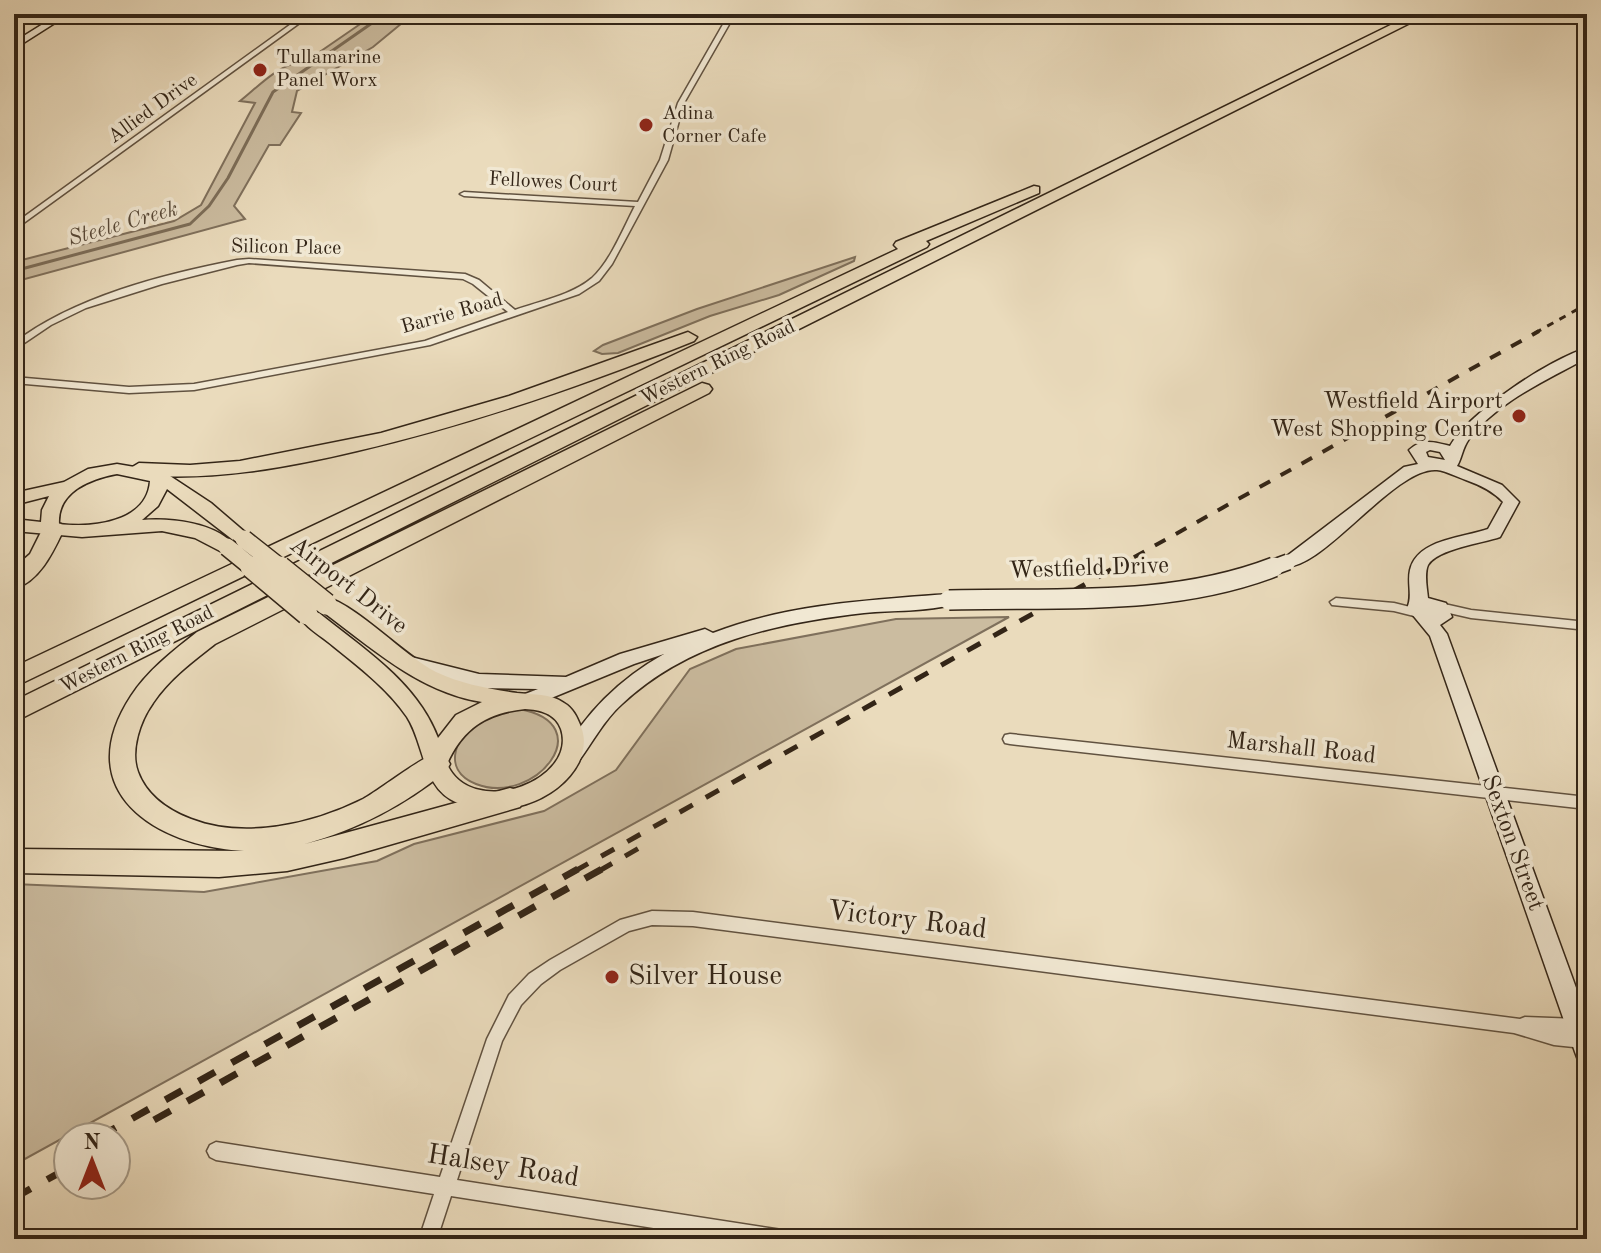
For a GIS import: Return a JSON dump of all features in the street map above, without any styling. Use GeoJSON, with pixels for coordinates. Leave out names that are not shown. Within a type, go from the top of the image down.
{"type":"FeatureCollection","features":[{"type":"Feature","properties":{"kind":"highway","name":"Western Ring Road"},"geometry":{"type":"LineString","coordinates":[[14,678],[1395,14]]}},
{"type":"Feature","properties":{"kind":"highway","name":"Western Ring Road"},"geometry":{"type":"LineString","coordinates":[[14,712],[1422,14]]}},
{"type":"Feature","properties":{"kind":"highway"},"geometry":{"type":"LineString","coordinates":[[1569,14],[1587,15]]}},
{"type":"Feature","properties":{"kind":"highway"},"geometry":{"type":"LineString","coordinates":[[148,472],[254,467],[404,435],[492,409],[579,380],[746,315],[885,252],[1034,190]]}},
{"type":"Feature","properties":{"kind":"highway"},"geometry":{"type":"LineString","coordinates":[[437,763],[392,799],[344,819],[282,836],[230,839],[199,835],[157,817],[131,788],[124,770],[123,748],[130,720],[150,687],[206,638],[606,439],[876,295],[1014,217]]}},
{"type":"Feature","properties":{"kind":"highway"},"geometry":{"type":"LineString","coordinates":[[14,581],[39,558],[52,529]]}},
{"type":"Feature","properties":{"kind":"highway"},"geometry":{"type":"LineString","coordinates":[[14,861],[54,860],[142,866],[249,864],[351,845],[510,799]]}},
{"type":"Feature","properties":{"kind":"main road"},"geometry":{"type":"LineString","coordinates":[[14,33],[45,14]]}},
{"type":"Feature","properties":{"kind":"main road"},"geometry":{"type":"LineString","coordinates":[[14,46],[65,14]]}},
{"type":"Feature","properties":{"kind":"main road"},"geometry":{"type":"LineString","coordinates":[[1455,451],[1490,409],[1587,352]]}},
{"type":"Feature","properties":{"kind":"main road"},"geometry":{"type":"LineString","coordinates":[[1410,470],[1421,448]]}},
{"type":"Feature","properties":{"kind":"main road","name":"Sexton Street"},"geometry":{"type":"LineString","coordinates":[[1485,483],[1455,451],[1421,448],[1422,460],[1485,483],[1510,499],[1510,506],[1500,526],[1489,536],[1427,555],[1420,564],[1419,577],[1583,1038]]}},
{"type":"Feature","properties":{"kind":"main road","name":"Westfield Drive"},"geometry":{"type":"LineString","coordinates":[[525,701],[671,644],[792,617],[949,600],[1165,594],[1230,583],[1288,562],[1316,545],[1410,470],[1450,464],[1455,451]]}},
{"type":"Feature","properties":{"kind":"main road"},"geometry":{"type":"LineString","coordinates":[[14,499],[48,493],[103,471],[148,472],[160,485],[149,506],[126,523],[108,530]]}},
{"type":"Feature","properties":{"kind":"main road","name":"Airport Drive"},"geometry":{"type":"LineString","coordinates":[[148,472],[317,609],[400,694],[420,719],[437,763]]}},
{"type":"Feature","properties":{"kind":"main road"},"geometry":{"type":"LineString","coordinates":[[14,525],[52,529],[49,517],[52,505],[58,495],[75,483]]}},
{"type":"Feature","properties":{"kind":"main road","name":"Airport Drive"},"geometry":{"type":"LineString","coordinates":[[52,529],[76,533],[150,525],[188,528],[236,543]]}},
{"type":"Feature","properties":{"kind":"main road","name":"Airport Drive"},"geometry":{"type":"LineString","coordinates":[[317,609],[426,676],[461,691],[525,701]]}},
{"type":"Feature","properties":{"kind":"main road","name":"Westfield Drive"},"geometry":{"type":"LineString","coordinates":[[569,759],[606,708],[640,678],[671,660],[736,631]]}},
{"type":"Feature","properties":{"kind":"main road"},"geometry":{"type":"LineString","coordinates":[[404,662],[479,681],[514,684],[570,681]]}},
{"type":"Feature","properties":{"kind":"main road"},"geometry":{"type":"LineString","coordinates":[[525,701],[548,704],[563,715],[572,729],[574,739],[569,759],[552,780],[532,792],[510,799],[486,801],[457,791],[442,778],[437,763],[447,743],[464,721],[488,708],[525,701]]}},
{"type":"Feature","properties":{"kind":"street","name":"Allied Drive"},"geometry":{"type":"LineString","coordinates":[[14,228],[309,14]]}},
{"type":"Feature","properties":{"kind":"street","name":"Barrie Road"},"geometry":{"type":"LineString","coordinates":[[14,380],[129,390],[194,387],[427,343],[576,292],[596,279],[608,264],[664,160],[681,103],[732,14]]}},
{"type":"Feature","properties":{"kind":"street"},"geometry":{"type":"LineString","coordinates":[[1524,19],[1587,22]]}},
{"type":"Feature","properties":{"kind":"street","name":"Fellowes Court"},"geometry":{"type":"LineString","coordinates":[[464,194],[641,204]]}},
{"type":"Feature","properties":{"kind":"street","name":"Silicon Place"},"geometry":{"type":"LineString","coordinates":[[14,347],[55,317],[83,304],[223,264],[249,261],[465,277],[476,282],[515,314]]}},
{"type":"Feature","properties":{"kind":"street"},"geometry":{"type":"LineString","coordinates":[[1336,602],[1587,626]]}},
{"type":"Feature","properties":{"kind":"street","name":"Marshall Road"},"geometry":{"type":"LineString","coordinates":[[1010,739],[1587,803]]}},
{"type":"Feature","properties":{"kind":"street","name":"Victory Road"},"geometry":{"type":"LineString","coordinates":[[428,1239],[495,1039],[515,1000],[535,979],[555,965],[616,930],[652,918],[708,921],[1514,1025],[1554,1037],[1583,1038]]}},
{"type":"Feature","properties":{"kind":"street","name":"Halsey Road"},"geometry":{"type":"LineString","coordinates":[[216,1151],[782,1239]]}},
{"type":"Feature","properties":{"kind":"shaded area"},"geometry":{"type":"Polygon","coordinates":[[[371,14],[413,14],[373,47],[297,91],[292,112],[301,113],[280,145],[269,145],[234,206],[245,219],[14,282],[14,262],[174,221],[201,205],[255,103],[240,101],[278,70],[305,62],[371,14]]]}},
{"type":"Feature","properties":{"kind":"shaded area"},"geometry":{"type":"Polygon","coordinates":[[[855,257],[854,261],[779,295],[710,316],[618,353],[594,351],[697,309],[855,257]]]}},
{"type":"Feature","properties":{"kind":"shaded area"},"geometry":{"type":"Polygon","coordinates":[[[1009,617],[94,1121],[52,1121],[52,1144],[14,1165],[14,884],[204,892],[377,861],[414,844],[544,811],[616,770],[690,669],[736,649],[896,619],[1009,617]]]}},
{"type":"Feature","properties":{"kind":"shaded area"},"geometry":{"type":"Polygon","coordinates":[[[519,709],[543,717],[556,730],[557,745],[551,761],[519,784],[498,788],[476,784],[465,777],[455,760],[466,732],[487,715],[519,709]]]}},
{"type":"Feature","properties":{"kind":"waterway","name":"Steele Creek"},"geometry":{"type":"LineString","coordinates":[[14,271],[190,224],[209,206],[228,178],[273,92],[385,14]]}},
{"type":"Feature","properties":{"kind":"railway"},"geometry":{"type":"LineString","coordinates":[[1535,333],[1587,304]]}},
{"type":"Feature","properties":{"kind":"railway"},"geometry":{"type":"LineString","coordinates":[[1113,569],[1539,331]]}},
{"type":"Feature","properties":{"kind":"railway"},"geometry":{"type":"LineString","coordinates":[[575,871],[1116,567]]}},
{"type":"Feature","properties":{"kind":"railway"},"geometry":{"type":"LineString","coordinates":[[599,871],[639,848]]}},
{"type":"Feature","properties":{"kind":"railway"},"geometry":{"type":"LineString","coordinates":[[128,1121],[578,869]]}},
{"type":"Feature","properties":{"kind":"railway"},"geometry":{"type":"LineString","coordinates":[[154,1120],[602,869]]}},
{"type":"Feature","properties":{"kind":"railway"},"geometry":{"type":"LineString","coordinates":[[14,1198],[52,1177]]}},
{"type":"Feature","properties":{"kind":"place","name":"Tullamarine Panel Worx"},"geometry":{"type":"Point","coordinates":[260,70]}},
{"type":"Feature","properties":{"kind":"place","name":"Adina Corner Cafe"},"geometry":{"type":"Point","coordinates":[646,125]}},
{"type":"Feature","properties":{"kind":"place","name":"Westfield Airport West Shopping Centre"},"geometry":{"type":"Point","coordinates":[1519,416]}},
{"type":"Feature","properties":{"kind":"place","name":"Silver House"},"geometry":{"type":"Point","coordinates":[612,977]}}]}
